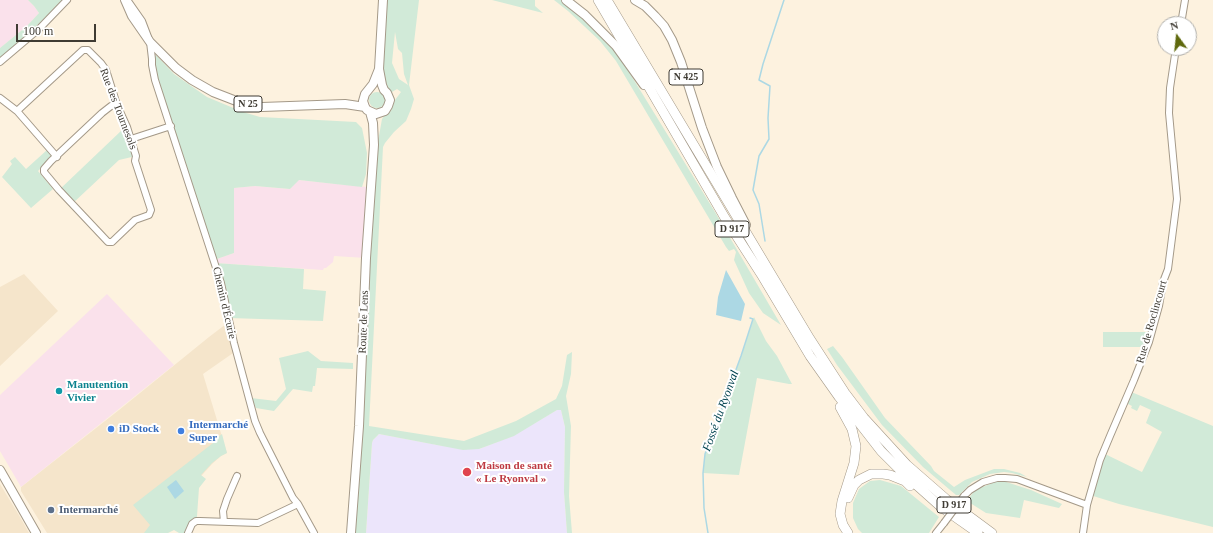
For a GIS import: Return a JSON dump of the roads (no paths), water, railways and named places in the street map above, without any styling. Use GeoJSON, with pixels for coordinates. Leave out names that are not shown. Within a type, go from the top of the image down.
{"type":"FeatureCollection","features":[{"type":"Feature","properties":{"kind":"highway","name":"D 917"},"geometry":{"type":"LineString","coordinates":[[598,0],[725,218],[761,274],[810,356],[839,397],[881,451],[903,473],[941,507],[978,533]]}},
{"type":"Feature","properties":{"kind":"highway","name":"D 917"},"geometry":{"type":"LineString","coordinates":[[607,0],[828,369],[845,393],[864,418],[896,454],[922,479],[992,533]]}},
{"type":"Feature","properties":{"kind":"highway"},"geometry":{"type":"LineString","coordinates":[[810,356],[816,372],[849,421],[856,440],[856,455],[842,500],[840,514],[843,525],[848,533]]}},
{"type":"Feature","properties":{"kind":"highway"},"geometry":{"type":"LineString","coordinates":[[854,533],[846,519],[848,497],[854,485],[859,480],[871,474],[890,475],[905,481],[970,533]]}},
{"type":"Feature","properties":{"kind":"main road","name":"N 25"},"geometry":{"type":"LineString","coordinates":[[126,0],[132,16],[150,42],[161,54],[192,80],[213,92],[244,104],[262,107],[345,104],[367,110]]}},
{"type":"Feature","properties":{"kind":"main road"},"geometry":{"type":"LineString","coordinates":[[374,137],[382,113],[388,106],[390,100],[381,82],[379,69],[383,0]]}},
{"type":"Feature","properties":{"kind":"main road"},"geometry":{"type":"LineString","coordinates":[[566,0],[585,15],[616,46],[657,101]]}},
{"type":"Feature","properties":{"kind":"main road","name":"N 425"},"geometry":{"type":"LineString","coordinates":[[635,0],[645,6],[655,16],[664,26],[672,40],[717,167],[749,229],[756,250]]}},
{"type":"Feature","properties":{"kind":"main road"},"geometry":{"type":"LineString","coordinates":[[379,69],[374,82],[364,97],[364,104],[367,110],[376,114],[382,113]]}},
{"type":"Feature","properties":{"kind":"main road"},"geometry":{"type":"LineString","coordinates":[[369,90],[377,88],[384,90]]}},
{"type":"Feature","properties":{"kind":"main road","name":"Route de Lens"},"geometry":{"type":"LineString","coordinates":[[351,533],[359,426],[366,258],[374,137],[373,123],[367,110]]}},
{"type":"Feature","properties":{"kind":"main road"},"geometry":{"type":"LineString","coordinates":[[0,470],[36,533]]}},
{"type":"Feature","properties":{"kind":"street"},"geometry":{"type":"LineString","coordinates":[[0,62],[39,29],[67,0]]}},
{"type":"Feature","properties":{"kind":"street"},"geometry":{"type":"LineString","coordinates":[[1182,16],[1185,0]]}},
{"type":"Feature","properties":{"kind":"street","name":"Chemin d'Écurie"},"geometry":{"type":"LineString","coordinates":[[150,42],[155,80],[221,283],[234,343],[255,420],[293,498],[298,504],[314,533]]}},
{"type":"Feature","properties":{"kind":"street","name":"Rue des Tournesols"},"geometry":{"type":"LineString","coordinates":[[17,111],[83,50],[88,50],[106,70],[117,105],[131,139],[136,156],[135,160],[151,206],[149,215],[136,220],[112,242],[108,242],[44,172],[44,169],[57,157]]}},
{"type":"Feature","properties":{"kind":"street"},"geometry":{"type":"LineString","coordinates":[[152,62],[156,55],[161,54]]}},
{"type":"Feature","properties":{"kind":"street","name":"Rue de Roclincourt"},"geometry":{"type":"LineString","coordinates":[[1083,533],[1087,505],[1104,449],[1149,342],[1159,306],[1163,282],[1168,269],[1177,199],[1169,113],[1170,88],[1175,56]]}},
{"type":"Feature","properties":{"kind":"street"},"geometry":{"type":"LineString","coordinates":[[0,98],[17,111],[57,157],[102,113],[111,106],[117,105]]}},
{"type":"Feature","properties":{"kind":"street"},"geometry":{"type":"LineString","coordinates":[[131,139],[171,126]]}},
{"type":"Feature","properties":{"kind":"street"},"geometry":{"type":"LineString","coordinates":[[224,522],[224,511],[227,499],[237,476]]}},
{"type":"Feature","properties":{"kind":"street"},"geometry":{"type":"LineString","coordinates":[[936,533],[970,490],[983,482],[997,478],[1017,479],[1087,505]]}},
{"type":"Feature","properties":{"kind":"street"},"geometry":{"type":"LineString","coordinates":[[188,533],[192,524],[200,520],[258,523],[298,504]]}},
{"type":"Feature","properties":{"kind":"water"},"geometry":{"type":"Polygon","coordinates":[[[726,270],[745,304],[741,321],[716,315],[718,297],[726,270]]]}},
{"type":"Feature","properties":{"kind":"water"},"geometry":{"type":"Polygon","coordinates":[[[176,480],[184,491],[175,499],[167,487],[176,480]]]}},
{"type":"Feature","properties":{"kind":"waterway","name":"Fossé du Ryonval"},"geometry":{"type":"LineString","coordinates":[[765,241],[759,204],[753,190],[759,156],[769,139],[768,118],[770,86],[759,80],[784,0]]}},
{"type":"Feature","properties":{"kind":"waterway","name":"Fossé du Ryonval"},"geometry":{"type":"LineString","coordinates":[[708,533],[704,508],[703,473],[705,454],[741,356],[753,319],[750,318]]}},
{"type":"Feature","properties":{"kind":"place","name":"Manutention Vivier"},"geometry":{"type":"Point","coordinates":[59,391]}},
{"type":"Feature","properties":{"kind":"place","name":"iD Stock"},"geometry":{"type":"Point","coordinates":[111,429]}},
{"type":"Feature","properties":{"kind":"place","name":"Intermarché Super"},"geometry":{"type":"Point","coordinates":[181,431]}},
{"type":"Feature","properties":{"kind":"place","name":"Maison de santé « Le Ryonval »"},"geometry":{"type":"Point","coordinates":[467,472]}},
{"type":"Feature","properties":{"kind":"place","name":"Intermarché"},"geometry":{"type":"Point","coordinates":[51,510]}}]}
